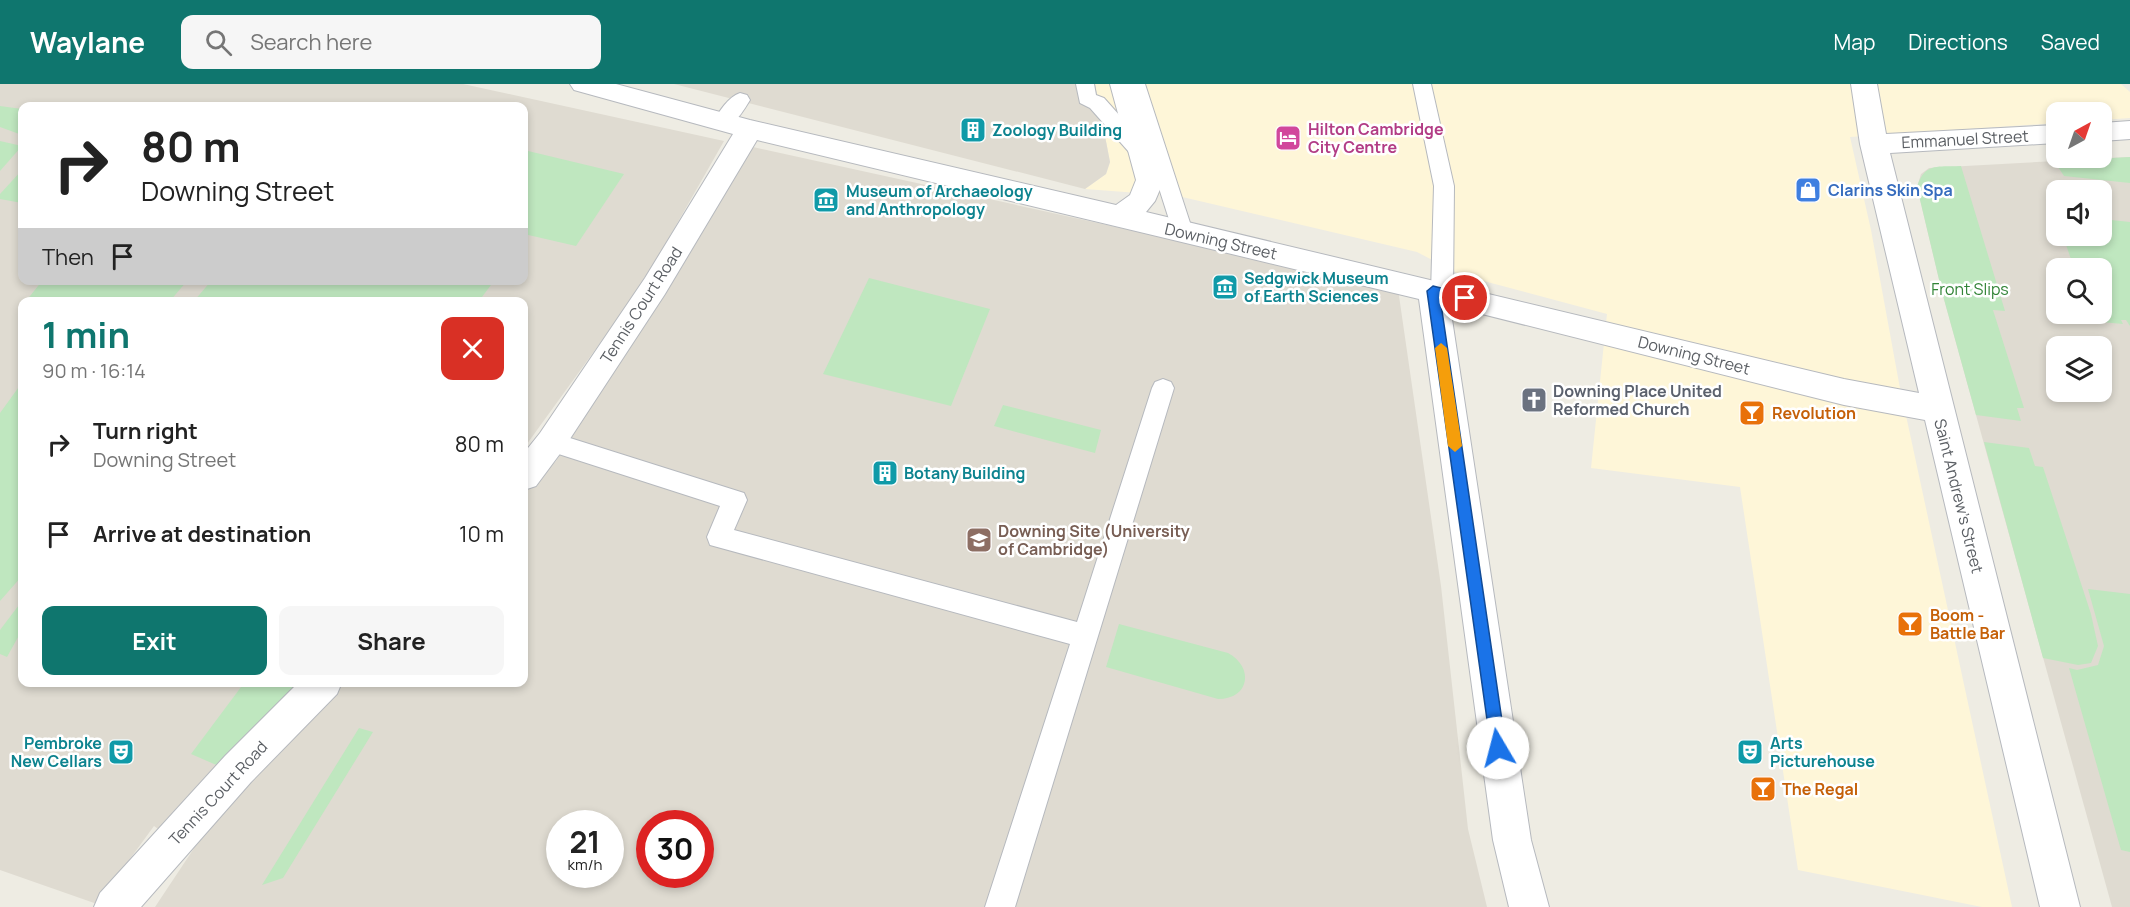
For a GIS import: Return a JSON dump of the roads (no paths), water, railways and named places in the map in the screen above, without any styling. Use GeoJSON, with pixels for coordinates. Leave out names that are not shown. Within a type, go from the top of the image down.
{"type":"FeatureCollection","features":[{"type":"Feature","properties":{"kind":"street","name":"Downing Street"},"geometry":{"type":"LineString","coordinates":[[583,84],[736,126],[1438,292],[1844,392],[1938,409]]}},
{"type":"Feature","properties":{"kind":"street"},"geometry":{"type":"LineString","coordinates":[[1121,217],[1141,201],[1150,180],[1123,84]]}},
{"type":"Feature","properties":{"kind":"street","name":"Saint Andrew's Street"},"geometry":{"type":"LineString","coordinates":[[1864,84],[1874,144],[2060,907]]}},
{"type":"Feature","properties":{"kind":"street","name":"Tennis Court Road"},"geometry":{"type":"LineString","coordinates":[[528,471],[551,442],[655,286],[736,126]]}},
{"type":"Feature","properties":{"kind":"street"},"geometry":{"type":"LineString","coordinates":[[2112,131],[2130,130]]}},
{"type":"Feature","properties":{"kind":"street","name":"Emmanuel Street"},"geometry":{"type":"LineString","coordinates":[[1874,144],[2046,135]]}},
{"type":"Feature","properties":{"kind":"street"},"geometry":{"type":"LineString","coordinates":[[1438,292],[1512,840],[1529,907]]}},
{"type":"Feature","properties":{"kind":"street","name":"Tennis Court Road"},"geometry":{"type":"LineString","coordinates":[[114,907],[238,769],[319,687]]}},
{"type":"Feature","properties":{"kind":"lane"},"geometry":{"type":"LineString","coordinates":[[1085,84],[1087,98],[1097,103],[1145,157]]}},
{"type":"Feature","properties":{"kind":"lane"},"geometry":{"type":"LineString","coordinates":[[1136,84],[1183,232]]}},
{"type":"Feature","properties":{"kind":"lane"},"geometry":{"type":"LineString","coordinates":[[1422,84],[1444,186],[1438,292]]}},
{"type":"Feature","properties":{"kind":"lane"},"geometry":{"type":"LineString","coordinates":[[736,126],[740,100]]}},
{"type":"Feature","properties":{"kind":"lane"},"geometry":{"type":"LineString","coordinates":[[1000,907],[1163,388]]}},
{"type":"Feature","properties":{"kind":"lane"},"geometry":{"type":"LineString","coordinates":[[551,442],[735,500],[719,537],[1085,636]]}},
{"type":"Feature","properties":{"kind":"place","name":"Zoology Building"},"geometry":{"type":"Point","coordinates":[973,130]}},
{"type":"Feature","properties":{"kind":"place","name":"Hilton Cambridge City Centre"},"geometry":{"type":"Point","coordinates":[1288,138]}},
{"type":"Feature","properties":{"kind":"place","name":"Clarins Skin Spa"},"geometry":{"type":"Point","coordinates":[1808,190]}},
{"type":"Feature","properties":{"kind":"place","name":"Museum of Archaeology and Anthropology"},"geometry":{"type":"Point","coordinates":[826,200]}},
{"type":"Feature","properties":{"kind":"place","name":"Sedgwick Museum of Earth Sciences"},"geometry":{"type":"Point","coordinates":[1225,287]}},
{"type":"Feature","properties":{"kind":"place","name":"Downing Place United Reformed Church"},"geometry":{"type":"Point","coordinates":[1534,400]}},
{"type":"Feature","properties":{"kind":"place","name":"Revolution"},"geometry":{"type":"Point","coordinates":[1752,413]}},
{"type":"Feature","properties":{"kind":"place","name":"Botany Building"},"geometry":{"type":"Point","coordinates":[885,473]}},
{"type":"Feature","properties":{"kind":"place","name":"Downing Site (University of Cambridge)"},"geometry":{"type":"Point","coordinates":[979,540]}},
{"type":"Feature","properties":{"kind":"place","name":"Boom - Battle Bar"},"geometry":{"type":"Point","coordinates":[1910,624]}},
{"type":"Feature","properties":{"kind":"place","name":"Pembroke New Cellars"},"geometry":{"type":"Point","coordinates":[121,752]}},
{"type":"Feature","properties":{"kind":"place","name":"Arts Picturehouse"},"geometry":{"type":"Point","coordinates":[1750,752]}},
{"type":"Feature","properties":{"kind":"place","name":"The Regal"},"geometry":{"type":"Point","coordinates":[1763,789]}},
{"type":"Feature","properties":{"kind":"park label","name":"Front Slips"},"geometry":{"type":"Point","coordinates":[1970,289]}}]}
